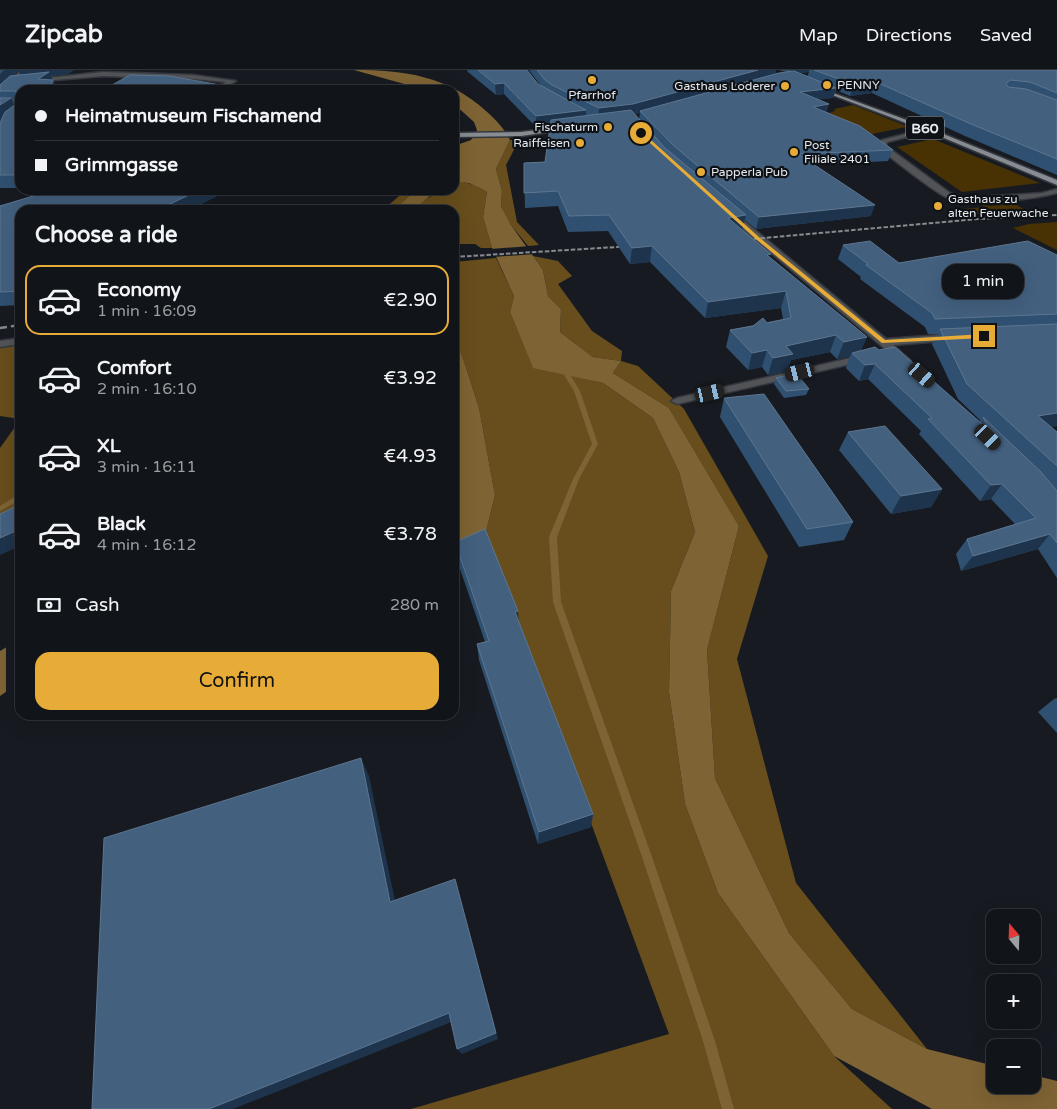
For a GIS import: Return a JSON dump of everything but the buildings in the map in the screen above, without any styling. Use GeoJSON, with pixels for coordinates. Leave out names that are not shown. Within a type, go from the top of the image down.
{"type":"FeatureCollection","features":[{"type":"Feature","properties":{"kind":"main road","name":"B60"},"geometry":{"type":"LineString","coordinates":[[806,83],[929,130],[1057,183]]}},
{"type":"Feature","properties":{"kind":"main road"},"geometry":{"type":"LineString","coordinates":[[459,135],[521,134],[574,127]]}},
{"type":"Feature","properties":{"kind":"street"},"geometry":{"type":"LineString","coordinates":[[0,97],[24,70]]}},
{"type":"Feature","properties":{"kind":"street"},"geometry":{"type":"LineString","coordinates":[[12,83],[103,74],[193,77],[233,81],[225,85]]}},
{"type":"Feature","properties":{"kind":"street"},"geometry":{"type":"LineString","coordinates":[[929,130],[884,141],[882,147],[947,195],[964,200],[986,200],[1042,195],[1057,191]]}},
{"type":"Feature","properties":{"kind":"street"},"geometry":{"type":"LineString","coordinates":[[723,208],[915,369]]}},
{"type":"Feature","properties":{"kind":"street"},"geometry":{"type":"LineString","coordinates":[[884,342],[968,337]]}},
{"type":"Feature","properties":{"kind":"street"},"geometry":{"type":"LineString","coordinates":[[0,344],[15,342]]}},
{"type":"Feature","properties":{"kind":"street"},"geometry":{"type":"LineString","coordinates":[[676,401],[894,351]]}},
{"type":"Feature","properties":{"kind":"shaded area"},"geometry":{"type":"Polygon","coordinates":[[[354,70],[390,71],[424,77],[445,85],[408,85],[354,70]]]}},
{"type":"Feature","properties":{"kind":"shaded area"},"geometry":{"type":"Polygon","coordinates":[[[459,92],[471,99],[500,124],[510,140],[496,169],[502,191],[501,206],[511,225],[543,270],[548,296],[561,309],[560,332],[593,357],[621,361],[613,373],[669,408],[739,526],[707,650],[715,778],[789,933],[852,1009],[927,1049],[986,1064],[986,1094],[1041,1094],[1041,1077],[1057,1081],[1057,1109],[932,1109],[834,1056],[718,893],[685,804],[669,692],[671,591],[695,532],[679,472],[653,418],[603,383],[533,368],[510,312],[514,296],[492,248],[483,217],[487,192],[466,183],[459,183],[459,144],[471,140],[477,130],[474,122],[459,108],[459,92]]]}},
{"type":"Feature","properties":{"kind":"shaded area"},"geometry":{"type":"Polygon","coordinates":[[[853,105],[906,127],[867,135],[826,114],[835,111],[834,109],[853,105]]]}},
{"type":"Feature","properties":{"kind":"shaded area"},"geometry":{"type":"Polygon","coordinates":[[[933,139],[1040,183],[962,192],[897,147],[933,139]]]}},
{"type":"Feature","properties":{"kind":"shaded area"},"geometry":{"type":"Polygon","coordinates":[[[510,140],[519,140],[506,165],[517,222],[539,245],[528,246],[511,225],[501,206],[502,191],[496,169],[510,140]]]}},
{"type":"Feature","properties":{"kind":"shaded area"},"geometry":{"type":"Polygon","coordinates":[[[459,182],[474,185],[487,192],[483,217],[492,248],[481,248],[475,244],[459,244],[459,205],[419,205],[434,195],[459,195],[459,182]]]}},
{"type":"Feature","properties":{"kind":"shaded area"},"geometry":{"type":"Polygon","coordinates":[[[400,195],[410,195],[399,205],[389,205],[400,195]]]}},
{"type":"Feature","properties":{"kind":"shaded area"},"geometry":{"type":"Polygon","coordinates":[[[410,195],[432,195],[419,205],[399,205],[410,195]]]}},
{"type":"Feature","properties":{"kind":"shaded area"},"geometry":{"type":"Polygon","coordinates":[[[1008,199],[1028,212],[970,215],[963,209],[984,207],[980,202],[989,206],[1009,204],[1004,200],[1008,199]]]}},
{"type":"Feature","properties":{"kind":"shaded area"},"geometry":{"type":"Polygon","coordinates":[[[1057,222],[1057,250],[1013,228],[1029,224],[1057,222]]]}},
{"type":"Feature","properties":{"kind":"shaded area"},"geometry":{"type":"Polygon","coordinates":[[[533,256],[558,261],[572,276],[558,284],[592,331],[622,351],[621,361],[593,357],[560,332],[561,309],[548,296],[543,270],[533,256]]]}},
{"type":"Feature","properties":{"kind":"shaded area"},"geometry":{"type":"Polygon","coordinates":[[[496,258],[514,296],[510,312],[533,367],[603,383],[653,418],[679,472],[695,532],[671,591],[669,692],[685,804],[718,893],[834,1056],[892,1109],[411,1109],[669,1034],[485,536],[495,495],[479,408],[459,349],[459,262],[496,258]]]}},
{"type":"Feature","properties":{"kind":"shaded area"},"geometry":{"type":"Polygon","coordinates":[[[15,345],[15,418],[0,416],[0,347],[15,345]]]}},
{"type":"Feature","properties":{"kind":"shaded area"},"geometry":{"type":"Polygon","coordinates":[[[459,349],[479,408],[495,495],[485,536],[459,550],[459,349]]]}},
{"type":"Feature","properties":{"kind":"shaded area"},"geometry":{"type":"Polygon","coordinates":[[[621,361],[638,366],[684,409],[768,556],[737,659],[796,883],[927,1049],[852,1009],[789,933],[715,778],[707,650],[739,526],[669,408],[613,373],[621,361]]]}},
{"type":"Feature","properties":{"kind":"shaded area"},"geometry":{"type":"Polygon","coordinates":[[[15,427],[15,517],[0,523],[0,448],[15,427]]]}},
{"type":"Feature","properties":{"kind":"shaded area"},"geometry":{"type":"Polygon","coordinates":[[[15,642],[15,686],[0,696],[0,651],[15,642]]]}},
{"type":"Feature","properties":{"kind":"pier"},"geometry":{"type":"Polygon","coordinates":[[[531,246],[536,254],[493,257],[490,249],[531,246]]]}},
{"type":"Feature","properties":{"kind":"pier"},"geometry":{"type":"Polygon","coordinates":[[[15,639],[15,689],[6,695],[6,645],[15,639]]]}},
{"type":"Feature","properties":{"kind":"waterway"},"geometry":{"type":"LineString","coordinates":[[563,368],[577,391],[595,444],[576,479],[553,537],[557,602],[646,854],[709,1041],[728,1109]]}},
{"type":"Feature","properties":{"kind":"waterway"},"geometry":{"type":"LineString","coordinates":[[0,509],[15,500]]}},
{"type":"Feature","properties":{"kind":"railway"},"geometry":{"type":"LineString","coordinates":[[741,240],[978,219],[1057,215]]}},
{"type":"Feature","properties":{"kind":"railway"},"geometry":{"type":"LineString","coordinates":[[459,257],[633,246]]}},
{"type":"Feature","properties":{"kind":"railway"},"geometry":{"type":"LineString","coordinates":[[0,328],[15,326]]}},
{"type":"Feature","properties":{"kind":"place","name":"Pfarrhof"},"geometry":{"type":"Point","coordinates":[592,80]}},
{"type":"Feature","properties":{"kind":"place","name":"PENNY"},"geometry":{"type":"Point","coordinates":[827,85]}},
{"type":"Feature","properties":{"kind":"place","name":"Gasthaus Loderer"},"geometry":{"type":"Point","coordinates":[785,86]}},
{"type":"Feature","properties":{"kind":"place","name":"Fischaturm"},"geometry":{"type":"Point","coordinates":[608,127]}},
{"type":"Feature","properties":{"kind":"place","name":"Raiffeisen"},"geometry":{"type":"Point","coordinates":[580,143]}},
{"type":"Feature","properties":{"kind":"place","name":"Post Filiale 2401"},"geometry":{"type":"Point","coordinates":[794,152]}},
{"type":"Feature","properties":{"kind":"place","name":"Papperla Pub"},"geometry":{"type":"Point","coordinates":[701,172]}},
{"type":"Feature","properties":{"kind":"place","name":"Gasthaus zu alten Feuerwache"},"geometry":{"type":"Point","coordinates":[938,206]}},
{"type":"Feature","properties":{"kind":"route"},"geometry":{"type":"LineString","coordinates":[[641,133],[658,151],[758,239],[884,342],[984,336]]}}]}
